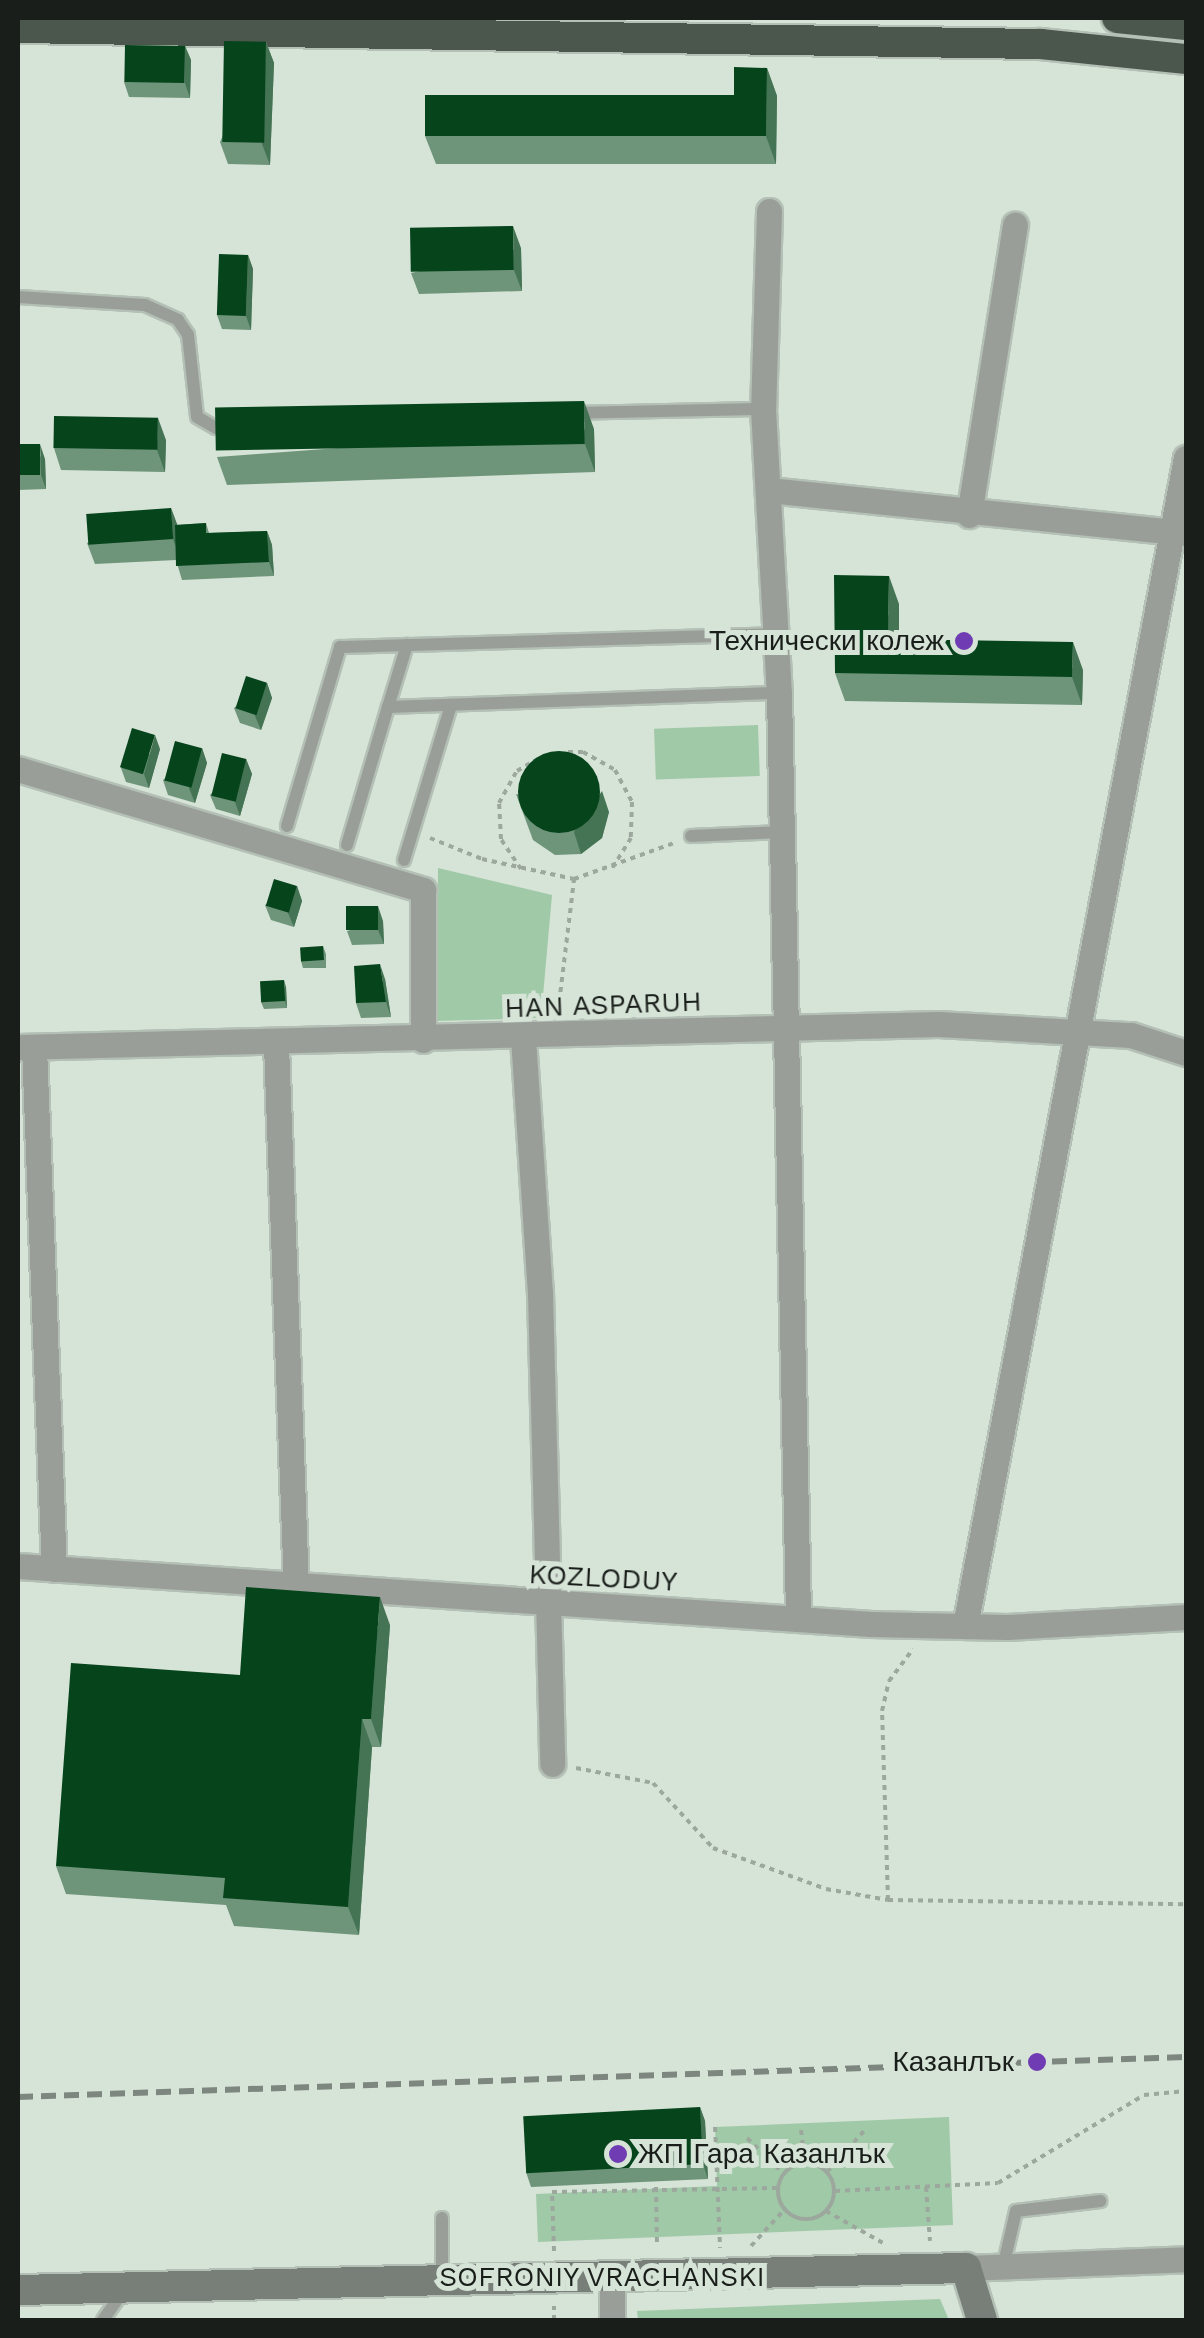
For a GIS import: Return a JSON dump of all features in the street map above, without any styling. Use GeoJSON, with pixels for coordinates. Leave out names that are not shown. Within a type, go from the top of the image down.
{"type":"FeatureCollection","features":[{"type":"Feature","properties":{"kind":"highway"},"geometry":{"type":"LineString","coordinates":[[1117,18],[1186,24]]}},
{"type":"Feature","properties":{"kind":"highway"},"geometry":{"type":"LineString","coordinates":[[18,28],[1041,44],[1186,59]]}},
{"type":"Feature","properties":{"kind":"street"},"geometry":{"type":"LineString","coordinates":[[769,210],[762,409],[779,693],[798,1619]]}},
{"type":"Feature","properties":{"kind":"street"},"geometry":{"type":"LineString","coordinates":[[970,514],[1015,225]]}},
{"type":"Feature","properties":{"kind":"street"},"geometry":{"type":"LineString","coordinates":[[965,1626],[1180,532],[1186,458]]}},
{"type":"Feature","properties":{"kind":"street"},"geometry":{"type":"LineString","coordinates":[[769,490],[970,514],[1180,532]]}},
{"type":"Feature","properties":{"kind":"street"},"geometry":{"type":"LineString","coordinates":[[18,769],[423,890],[422,1040]]}},
{"type":"Feature","properties":{"kind":"street","name":"HAN ASPARUH"},"geometry":{"type":"LineString","coordinates":[[26,1047],[276,1045],[938,1024],[1131,1035],[1186,1053]]}},
{"type":"Feature","properties":{"kind":"street"},"geometry":{"type":"LineString","coordinates":[[523,1038],[551,1605],[552,1764]]}},
{"type":"Feature","properties":{"kind":"street"},"geometry":{"type":"LineString","coordinates":[[276,1045],[296,1589]]}},
{"type":"Feature","properties":{"kind":"street"},"geometry":{"type":"LineString","coordinates":[[26,1047],[54,1569]]}},
{"type":"Feature","properties":{"kind":"street","name":"KOZLODUY"},"geometry":{"type":"LineString","coordinates":[[18,1566],[296,1589],[798,1619],[965,1626],[1186,1617]]}},
{"type":"Feature","properties":{"kind":"street","name":"SOFRONIY VRACHANSKI"},"geometry":{"type":"LineString","coordinates":[[18,2290],[442,2278],[722,2278],[1186,2258]]}},
{"type":"Feature","properties":{"kind":"street"},"geometry":{"type":"LineString","coordinates":[[966,2268],[982,2320]]}},
{"type":"Feature","properties":{"kind":"street"},"geometry":{"type":"LineString","coordinates":[[612,2279],[612,2320]]}},
{"type":"Feature","properties":{"kind":"lane"},"geometry":{"type":"LineString","coordinates":[[18,297],[145,305],[178,320],[188,336],[197,417],[216,428],[255,426]]}},
{"type":"Feature","properties":{"kind":"lane"},"geometry":{"type":"LineString","coordinates":[[550,414],[762,409]]}},
{"type":"Feature","properties":{"kind":"lane"},"geometry":{"type":"LineString","coordinates":[[287,826],[340,647],[776,634]]}},
{"type":"Feature","properties":{"kind":"lane"},"geometry":{"type":"LineString","coordinates":[[346,845],[407,645]]}},
{"type":"Feature","properties":{"kind":"lane"},"geometry":{"type":"LineString","coordinates":[[388,707],[779,693]]}},
{"type":"Feature","properties":{"kind":"lane"},"geometry":{"type":"LineString","coordinates":[[404,860],[451,704]]}},
{"type":"Feature","properties":{"kind":"lane"},"geometry":{"type":"LineString","coordinates":[[691,836],[780,832]]}},
{"type":"Feature","properties":{"kind":"lane"},"geometry":{"type":"LineString","coordinates":[[1004,2264],[1016,2211],[1100,2202]]}},
{"type":"Feature","properties":{"kind":"lane"},"geometry":{"type":"LineString","coordinates":[[442,2218],[442,2278]]}},
{"type":"Feature","properties":{"kind":"lane"},"geometry":{"type":"LineString","coordinates":[[103,2320],[126,2287]]}},
{"type":"Feature","properties":{"kind":"path"},"geometry":{"type":"LineString","coordinates":[[566,752],[584,752],[615,770],[632,802],[632,838],[612,868]]}},
{"type":"Feature","properties":{"kind":"path"},"geometry":{"type":"LineString","coordinates":[[521,869],[501,839],[500,803],[516,771],[547,753]]}},
{"type":"Feature","properties":{"kind":"path"},"geometry":{"type":"LineString","coordinates":[[412,831],[521,869],[574,879],[691,836]]}},
{"type":"Feature","properties":{"kind":"path"},"geometry":{"type":"LineString","coordinates":[[555,1036],[574,879]]}},
{"type":"Feature","properties":{"kind":"path"},"geometry":{"type":"LineString","coordinates":[[888,1900],[882,1712],[890,1681],[924,1637]]}},
{"type":"Feature","properties":{"kind":"path"},"geometry":{"type":"LineString","coordinates":[[552,1764],[653,1783],[713,1848],[772,1874],[888,1900],[1186,1904]]}},
{"type":"Feature","properties":{"kind":"path"},"geometry":{"type":"LineString","coordinates":[[834,2191],[998,2183],[1144,2095],[1186,2092]]}},
{"type":"Feature","properties":{"kind":"path"},"geometry":{"type":"LineString","coordinates":[[715,2127],[722,2278]]}},
{"type":"Feature","properties":{"kind":"path"},"geometry":{"type":"LineString","coordinates":[[801,2130],[805,2163]]}},
{"type":"Feature","properties":{"kind":"path"},"geometry":{"type":"LineString","coordinates":[[827,2172],[864,2130]]}},
{"type":"Feature","properties":{"kind":"path"},"geometry":{"type":"LineString","coordinates":[[747,2138],[784,2174]]}},
{"type":"Feature","properties":{"kind":"path"},"geometry":{"type":"LineString","coordinates":[[805,2163],[827,2172],[834,2191],[826,2211],[810,2219],[785,2209],[778,2188],[784,2174],[805,2163]]}},
{"type":"Feature","properties":{"kind":"path"},"geometry":{"type":"LineString","coordinates":[[926,2186],[932,2270]]}},
{"type":"Feature","properties":{"kind":"path"},"geometry":{"type":"LineString","coordinates":[[656,2187],[658,2278]]}},
{"type":"Feature","properties":{"kind":"path"},"geometry":{"type":"LineString","coordinates":[[554,2320],[552,2192],[656,2187],[778,2188]]}},
{"type":"Feature","properties":{"kind":"path"},"geometry":{"type":"LineString","coordinates":[[722,2278],[785,2209]]}},
{"type":"Feature","properties":{"kind":"path"},"geometry":{"type":"LineString","coordinates":[[826,2211],[892,2249]]}},
{"type":"Feature","properties":{"kind":"green space"},"geometry":{"type":"Polygon","coordinates":[[[758,725],[760,776],[656,780],[654,729],[758,725]]]}},
{"type":"Feature","properties":{"kind":"green space"},"geometry":{"type":"Polygon","coordinates":[[[438,868],[552,895],[541,1018],[437,1021],[438,868]]]}},
{"type":"Feature","properties":{"kind":"green space"},"geometry":{"type":"Polygon","coordinates":[[[949,2117],[953,2225],[538,2242],[536,2194],[717,2186],[715,2127],[949,2117]]]}},
{"type":"Feature","properties":{"kind":"green space"},"geometry":{"type":"Polygon","coordinates":[[[940,2299],[949,2320],[638,2320],[637,2311],[940,2299]]]}},
{"type":"Feature","properties":{"kind":"building"},"geometry":{"type":"Polygon","coordinates":[[[224,41],[266,42],[264,143],[222,142],[224,41]]]}},
{"type":"Feature","properties":{"kind":"building"},"geometry":{"type":"Polygon","coordinates":[[[125,45],[185,46],[184,83],[124,82],[125,45]]]}},
{"type":"Feature","properties":{"kind":"building"},"geometry":{"type":"Polygon","coordinates":[[[734,67],[767,68],[766,136],[425,136],[425,95],[734,95],[734,67]]]}},
{"type":"Feature","properties":{"kind":"building"},"geometry":{"type":"Polygon","coordinates":[[[513,226],[514,270],[411,272],[410,228],[513,226]]]}},
{"type":"Feature","properties":{"kind":"building"},"geometry":{"type":"Polygon","coordinates":[[[219,254],[248,255],[246,316],[217,315],[219,254]]]}},
{"type":"Feature","properties":{"kind":"building"},"geometry":{"type":"Polygon","coordinates":[[[584,401],[585,444],[216,450],[215,407],[584,401]]]}},
{"type":"Feature","properties":{"kind":"building"},"geometry":{"type":"Polygon","coordinates":[[[54,416],[158,418],[157,450],[53,448],[54,416]]]}},
{"type":"Feature","properties":{"kind":"building"},"geometry":{"type":"Polygon","coordinates":[[[18,444],[40,444],[40,475],[18,475],[18,444]]]}},
{"type":"Feature","properties":{"kind":"building"},"geometry":{"type":"Polygon","coordinates":[[[171,508],[173,539],[88,545],[86,514],[171,508]]]}},
{"type":"Feature","properties":{"kind":"building"},"geometry":{"type":"Polygon","coordinates":[[[206,523],[206,533],[267,531],[269,562],[176,566],[175,525],[206,523]]]}},
{"type":"Feature","properties":{"kind":"building"},"geometry":{"type":"Polygon","coordinates":[[[834,575],[889,576],[888,639],[1073,642],[1072,677],[835,673],[834,575]]]}},
{"type":"Feature","properties":{"kind":"building"},"geometry":{"type":"Polygon","coordinates":[[[246,676],[267,683],[256,715],[235,708],[246,676]]]}},
{"type":"Feature","properties":{"kind":"building"},"geometry":{"type":"Polygon","coordinates":[[[132,728],[155,735],[143,774],[120,767],[132,728]]]}},
{"type":"Feature","properties":{"kind":"building"},"geometry":{"type":"Polygon","coordinates":[[[175,741],[202,748],[191,788],[164,781],[175,741]]]}},
{"type":"Feature","properties":{"kind":"building"},"geometry":{"type":"Polygon","coordinates":[[[559,751],[575,754],[588,763],[597,776],[597,808],[588,821],[575,830],[559,833],[543,830],[530,821],[521,808],[518,792],[521,776],[530,763],[543,754],[559,751]]]}},
{"type":"Feature","properties":{"kind":"building"},"geometry":{"type":"Polygon","coordinates":[[[222,753],[246,759],[236,802],[211,796],[222,753]]]}},
{"type":"Feature","properties":{"kind":"building"},"geometry":{"type":"Polygon","coordinates":[[[274,879],[297,886],[289,913],[266,906],[274,879]]]}},
{"type":"Feature","properties":{"kind":"building"},"geometry":{"type":"Polygon","coordinates":[[[346,906],[378,906],[378,930],[346,930],[346,906]]]}},
{"type":"Feature","properties":{"kind":"building"},"geometry":{"type":"Polygon","coordinates":[[[323,946],[324,960],[301,962],[300,948],[323,946]]]}},
{"type":"Feature","properties":{"kind":"building"},"geometry":{"type":"Polygon","coordinates":[[[380,964],[386,1002],[356,1003],[354,966],[380,964]]]}},
{"type":"Feature","properties":{"kind":"building"},"geometry":{"type":"Polygon","coordinates":[[[284,980],[285,1001],[261,1002],[260,981],[284,980]]]}},
{"type":"Feature","properties":{"kind":"building"},"geometry":{"type":"Polygon","coordinates":[[[246,1587],[380,1597],[371,1719],[362,1719],[348,1907],[223,1898],[225,1878],[56,1866],[71,1663],[240,1675],[246,1587]]]}},
{"type":"Feature","properties":{"kind":"building","name":"ЖП Гара Казанлък"},"geometry":{"type":"Polygon","coordinates":[[[700,2107],[703,2164],[526,2173],[523,2116],[700,2107]]]}},
{"type":"Feature","properties":{"kind":"railway"},"geometry":{"type":"LineString","coordinates":[[18,2097],[1186,2057]]}},
{"type":"Feature","properties":{"kind":"place","name":"Технически колеж"},"geometry":{"type":"Point","coordinates":[964,641]}},
{"type":"Feature","properties":{"kind":"place","name":"Казанлък"},"geometry":{"type":"Point","coordinates":[1037,2062]}},
{"type":"Feature","properties":{"kind":"place","name":"ЖП Гара Казанлък"},"geometry":{"type":"Point","coordinates":[618,2154]}}]}
